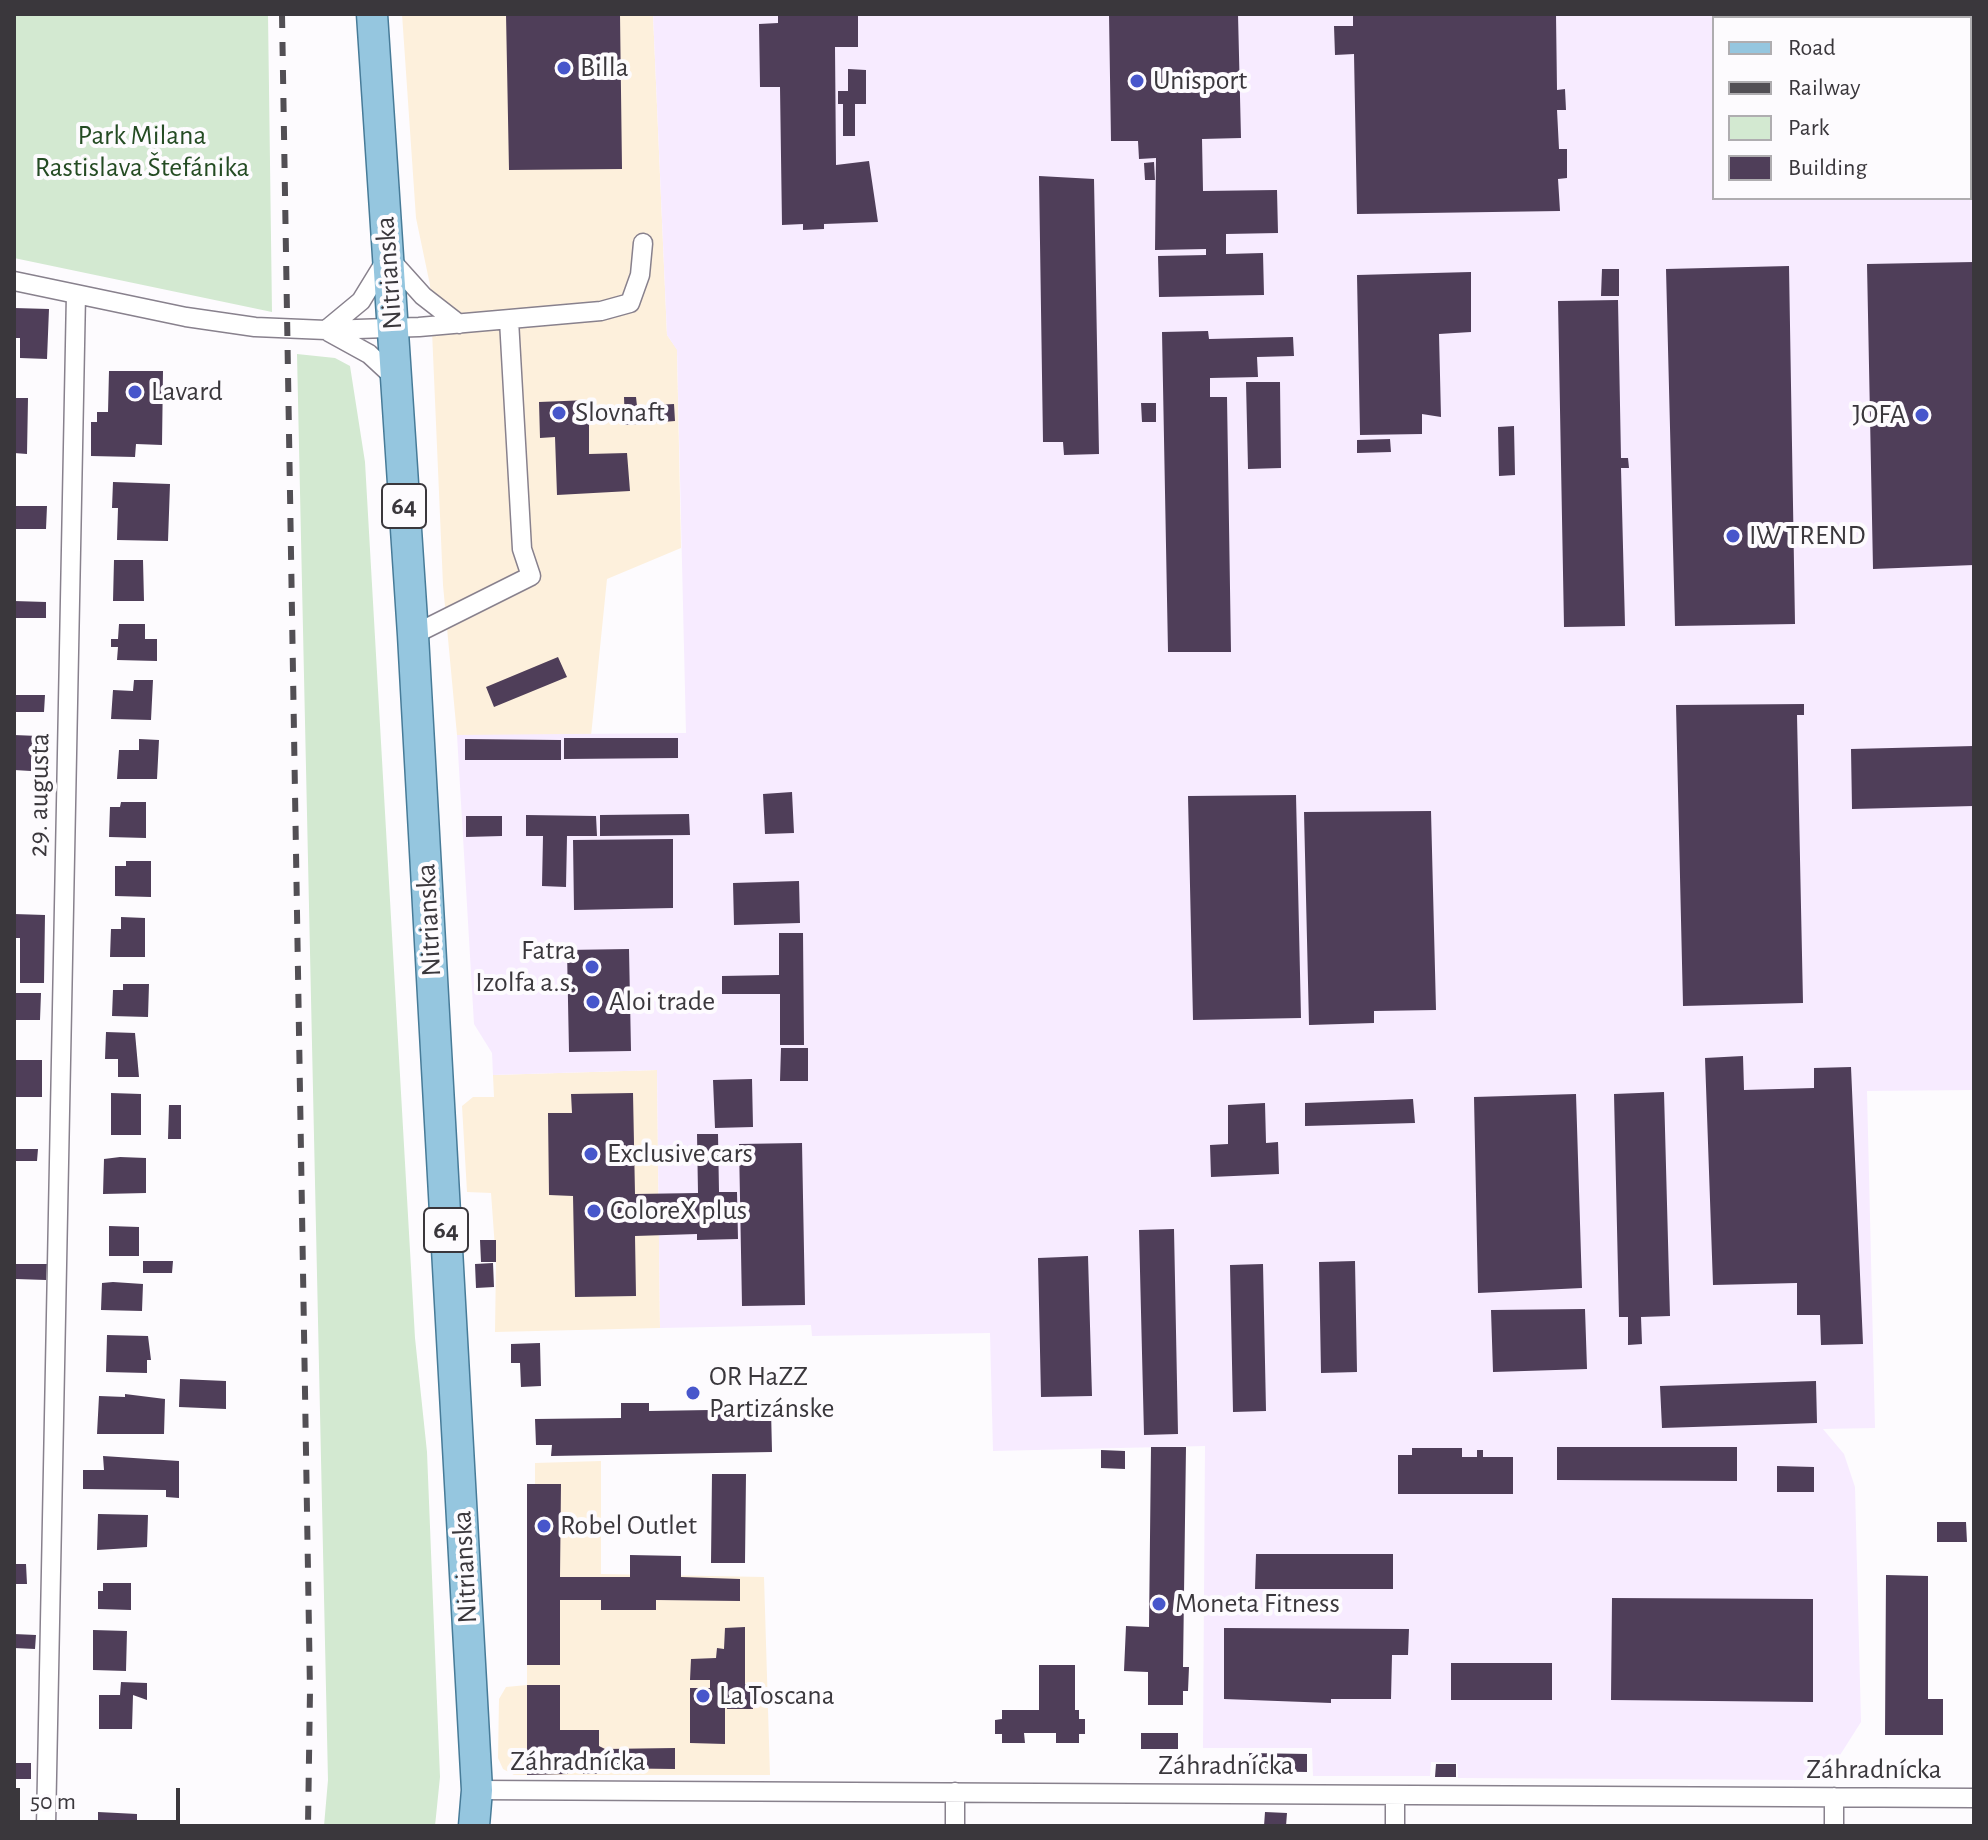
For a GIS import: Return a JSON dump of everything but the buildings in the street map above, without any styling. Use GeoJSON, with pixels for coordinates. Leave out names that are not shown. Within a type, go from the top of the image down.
{"type":"FeatureCollection","features":[{"type":"Feature","properties":{"kind":"main road","name":"Nitrianska"},"geometry":{"type":"LineString","coordinates":[[372,14],[413,635],[477,1790],[474,1826]]}},
{"type":"Feature","properties":{"kind":"street"},"geometry":{"type":"LineString","coordinates":[[14,281],[186,317],[275,329],[393,329],[601,311],[630,303],[640,275],[643,243]]}},
{"type":"Feature","properties":{"kind":"street"},"geometry":{"type":"LineString","coordinates":[[326,330],[361,301],[388,257],[423,296],[459,324]]}},
{"type":"Feature","properties":{"kind":"street","name":"29. augusta"},"geometry":{"type":"LineString","coordinates":[[46,1826],[76,294]]}},
{"type":"Feature","properties":{"kind":"street"},"geometry":{"type":"LineString","coordinates":[[413,635],[531,576],[522,549],[509,320]]}},
{"type":"Feature","properties":{"kind":"street"},"geometry":{"type":"LineString","coordinates":[[326,330],[369,354],[395,378]]}},
{"type":"Feature","properties":{"kind":"street","name":"Záhradnícka"},"geometry":{"type":"LineString","coordinates":[[477,1790],[1974,1798]]}},
{"type":"Feature","properties":{"kind":"street"},"geometry":{"type":"LineString","coordinates":[[955,1792],[955,1826]]}},
{"type":"Feature","properties":{"kind":"street"},"geometry":{"type":"LineString","coordinates":[[1395,1795],[1395,1826]]}},
{"type":"Feature","properties":{"kind":"street"},"geometry":{"type":"LineString","coordinates":[[1834,1797],[1834,1826]]}},
{"type":"Feature","properties":{"kind":"shaded area"},"geometry":{"type":"Polygon","coordinates":[[[402,14],[653,14],[667,335],[677,349],[681,548],[607,579],[591,736],[457,735],[443,585],[430,285],[416,218],[402,14]]]}},
{"type":"Feature","properties":{"kind":"shaded area"},"geometry":{"type":"Polygon","coordinates":[[[653,14],[1921,16],[1712,16],[1712,200],[1972,200],[1974,20],[1974,1090],[1867,1091],[1875,1428],[1823,1429],[1844,1454],[1855,1487],[1861,1722],[1835,1763],[1810,1780],[1458,1778],[1457,1763],[1431,1762],[1430,1776],[1313,1776],[1312,1748],[1203,1748],[1205,1446],[993,1451],[990,1333],[812,1336],[811,1325],[660,1328],[657,1070],[493,1075],[492,1053],[474,1024],[457,735],[686,733],[677,350],[667,335],[653,14]]]}},
{"type":"Feature","properties":{"kind":"shaded area"},"geometry":{"type":"Polygon","coordinates":[[[657,1070],[660,1328],[495,1332],[496,1262],[491,1193],[467,1192],[462,1106],[473,1097],[494,1097],[493,1075],[657,1070]]]}},
{"type":"Feature","properties":{"kind":"shaded area"},"geometry":{"type":"Polygon","coordinates":[[[601,1461],[601,1574],[764,1577],[770,1775],[514,1775],[503,1769],[498,1758],[499,1699],[506,1687],[527,1685],[527,1484],[535,1484],[535,1463],[601,1461]]]}},
{"type":"Feature","properties":{"kind":"green space","name":"Park Milana Rastislava Štefánika"},"geometry":{"type":"Polygon","coordinates":[[[14,14],[268,14],[272,312],[14,258],[14,14]]]}},
{"type":"Feature","properties":{"kind":"green space"},"geometry":{"type":"Polygon","coordinates":[[[297,354],[335,358],[350,366],[365,462],[415,1338],[427,1452],[440,1777],[435,1826],[324,1826],[328,1780],[297,354]]]}},
{"type":"Feature","properties":{"kind":"railway"},"geometry":{"type":"LineString","coordinates":[[282,14],[310,1691],[308,1826]]}},
{"type":"Feature","properties":{"kind":"place","name":"Billa"},"geometry":{"type":"Point","coordinates":[564,68]}},
{"type":"Feature","properties":{"kind":"place","name":"Unisport"},"geometry":{"type":"Point","coordinates":[1137,81]}},
{"type":"Feature","properties":{"kind":"place","name":"Lavard"},"geometry":{"type":"Point","coordinates":[135,392]}},
{"type":"Feature","properties":{"kind":"place","name":"Slovnaft"},"geometry":{"type":"Point","coordinates":[559,413]}},
{"type":"Feature","properties":{"kind":"place","name":"JOFA"},"geometry":{"type":"Point","coordinates":[1922,415]}},
{"type":"Feature","properties":{"kind":"place","name":"IW TREND"},"geometry":{"type":"Point","coordinates":[1733,536]}},
{"type":"Feature","properties":{"kind":"place","name":"Fatra Izolfa a.s."},"geometry":{"type":"Point","coordinates":[592,967]}},
{"type":"Feature","properties":{"kind":"place","name":"Aloi trade"},"geometry":{"type":"Point","coordinates":[593,1002]}},
{"type":"Feature","properties":{"kind":"place","name":"Exclusive cars"},"geometry":{"type":"Point","coordinates":[591,1154]}},
{"type":"Feature","properties":{"kind":"place","name":"ColoreX plus"},"geometry":{"type":"Point","coordinates":[594,1211]}},
{"type":"Feature","properties":{"kind":"place","name":"OR HaZZ Partizánske"},"geometry":{"type":"Point","coordinates":[693,1393]}},
{"type":"Feature","properties":{"kind":"place","name":"Robel Outlet"},"geometry":{"type":"Point","coordinates":[544,1526]}},
{"type":"Feature","properties":{"kind":"place","name":"Moneta Fitness"},"geometry":{"type":"Point","coordinates":[1159,1604]}},
{"type":"Feature","properties":{"kind":"place","name":"La Toscana"},"geometry":{"type":"Point","coordinates":[703,1696]}}]}
